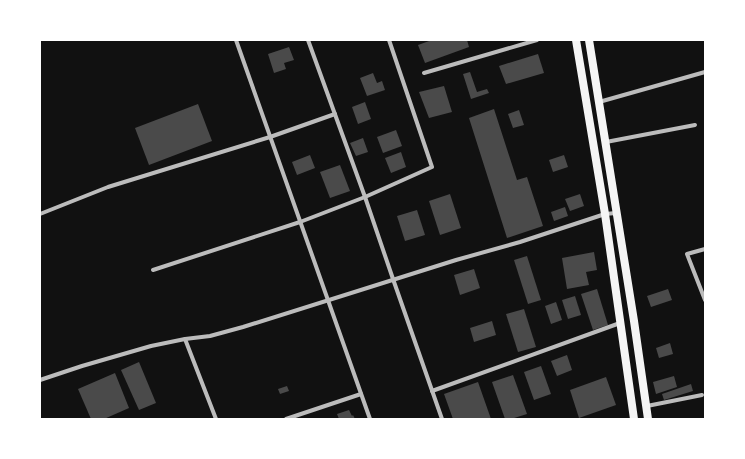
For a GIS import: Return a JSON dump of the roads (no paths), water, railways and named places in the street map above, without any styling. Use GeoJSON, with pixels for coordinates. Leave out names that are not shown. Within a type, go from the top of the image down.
{"type":"FeatureCollection","features":[{"type":"Feature","properties":{"kind":"highway"},"geometry":{"type":"LineString","coordinates":[[576,40],[605,214],[634,419]]}},
{"type":"Feature","properties":{"kind":"highway"},"geometry":{"type":"LineString","coordinates":[[589,40],[634,321],[648,419]]}},
{"type":"Feature","properties":{"kind":"street"},"geometry":{"type":"LineString","coordinates":[[236,40],[370,419]]}},
{"type":"Feature","properties":{"kind":"street"},"geometry":{"type":"LineString","coordinates":[[308,40],[365,197],[392,279],[442,419]]}},
{"type":"Feature","properties":{"kind":"street"},"geometry":{"type":"LineString","coordinates":[[153,270],[300,222],[365,197],[432,167],[389,40]]}},
{"type":"Feature","properties":{"kind":"street"},"geometry":{"type":"LineString","coordinates":[[424,73],[537,40]]}},
{"type":"Feature","properties":{"kind":"street"},"geometry":{"type":"LineString","coordinates":[[599,102],[705,72]]}},
{"type":"Feature","properties":{"kind":"street"},"geometry":{"type":"LineString","coordinates":[[40,214],[108,187],[270,137],[335,114]]}},
{"type":"Feature","properties":{"kind":"street"},"geometry":{"type":"LineString","coordinates":[[605,142],[695,125]]}},
{"type":"Feature","properties":{"kind":"street"},"geometry":{"type":"LineString","coordinates":[[40,380],[82,366],[143,349],[242,328],[392,279],[520,242],[605,214],[616,213]]}},
{"type":"Feature","properties":{"kind":"street"},"geometry":{"type":"LineString","coordinates":[[705,249],[687,254],[705,300]]}},
{"type":"Feature","properties":{"kind":"street"},"geometry":{"type":"LineString","coordinates":[[432,390],[620,323]]}},
{"type":"Feature","properties":{"kind":"street"},"geometry":{"type":"LineString","coordinates":[[185,339],[216,419]]}},
{"type":"Feature","properties":{"kind":"street"},"geometry":{"type":"LineString","coordinates":[[286,419],[361,394]]}},
{"type":"Feature","properties":{"kind":"street"},"geometry":{"type":"LineString","coordinates":[[647,406],[702,395]]}}]}
